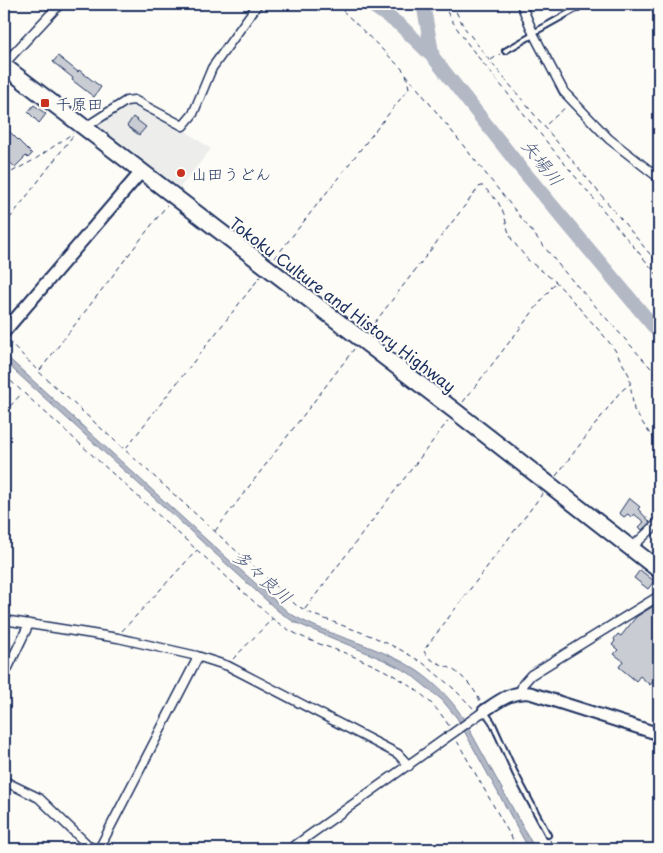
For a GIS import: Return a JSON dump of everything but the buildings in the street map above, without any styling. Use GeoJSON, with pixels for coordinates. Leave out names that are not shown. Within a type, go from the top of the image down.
{"type":"FeatureCollection","features":[{"type":"Feature","properties":{"kind":"highway","name":"Tokoku Culture and History Highway"},"geometry":{"type":"LineString","coordinates":[[4,65],[141,172],[456,411],[659,570]]}},
{"type":"Feature","properties":{"kind":"street"},"geometry":{"type":"LineString","coordinates":[[4,65],[60,4]]}},
{"type":"Feature","properties":{"kind":"street"},"geometry":{"type":"LineString","coordinates":[[82,126],[126,101],[134,100],[183,126],[193,114],[212,68],[258,4]]}},
{"type":"Feature","properties":{"kind":"street"},"geometry":{"type":"LineString","coordinates":[[521,4],[558,81],[572,101],[609,139],[659,178]]}},
{"type":"Feature","properties":{"kind":"street"},"geometry":{"type":"LineString","coordinates":[[654,4],[659,13]]}},
{"type":"Feature","properties":{"kind":"street"},"geometry":{"type":"LineString","coordinates":[[4,334],[141,172]]}},
{"type":"Feature","properties":{"kind":"street"},"geometry":{"type":"LineString","coordinates":[[631,548],[658,524]]}},
{"type":"Feature","properties":{"kind":"street"},"geometry":{"type":"LineString","coordinates":[[520,692],[523,684],[531,676],[659,596]]}},
{"type":"Feature","properties":{"kind":"street"},"geometry":{"type":"LineString","coordinates":[[4,620],[118,638],[197,656],[226,666],[398,754],[409,766]]}},
{"type":"Feature","properties":{"kind":"street"},"geometry":{"type":"LineString","coordinates":[[4,676],[29,624]]}},
{"type":"Feature","properties":{"kind":"street"},"geometry":{"type":"LineString","coordinates":[[99,849],[197,656]]}},
{"type":"Feature","properties":{"kind":"street"},"geometry":{"type":"LineString","coordinates":[[291,849],[479,714],[500,700],[520,692],[562,702],[659,734]]}},
{"type":"Feature","properties":{"kind":"street"},"geometry":{"type":"LineString","coordinates":[[4,781],[39,798],[92,849]]}},
{"type":"Feature","properties":{"kind":"lane"},"geometry":{"type":"LineString","coordinates":[[505,51],[585,4]]}},
{"type":"Feature","properties":{"kind":"lane"},"geometry":{"type":"LineString","coordinates":[[479,714],[492,722],[515,773],[548,835]]}},
{"type":"Feature","properties":{"kind":"path"},"geometry":{"type":"LineString","coordinates":[[336,4],[406,74],[562,269],[659,377]]}},
{"type":"Feature","properties":{"kind":"path"},"geometry":{"type":"LineString","coordinates":[[396,4],[402,6],[407,4]]}},
{"type":"Feature","properties":{"kind":"path"},"geometry":{"type":"LineString","coordinates":[[443,4],[451,20],[465,40],[538,132],[659,277]]}},
{"type":"Feature","properties":{"kind":"path"},"geometry":{"type":"LineString","coordinates":[[452,4],[464,27],[490,61],[659,265]]}},
{"type":"Feature","properties":{"kind":"path"},"geometry":{"type":"LineString","coordinates":[[490,61],[505,51]]}},
{"type":"Feature","properties":{"kind":"path"},"geometry":{"type":"LineString","coordinates":[[126,448],[409,88],[406,74]]}},
{"type":"Feature","properties":{"kind":"path"},"geometry":{"type":"LineString","coordinates":[[547,124],[572,101]]}},
{"type":"Feature","properties":{"kind":"path"},"geometry":{"type":"LineString","coordinates":[[4,176],[34,160],[82,126]]}},
{"type":"Feature","properties":{"kind":"path"},"geometry":{"type":"LineString","coordinates":[[4,226],[82,126]]}},
{"type":"Feature","properties":{"kind":"path"},"geometry":{"type":"LineString","coordinates":[[215,531],[480,186],[483,186],[498,202],[512,240],[528,260],[556,282],[615,350],[629,375],[634,410],[650,434],[659,443]]}},
{"type":"Feature","properties":{"kind":"path"},"geometry":{"type":"LineString","coordinates":[[39,372],[173,196]]}},
{"type":"Feature","properties":{"kind":"path"},"geometry":{"type":"LineString","coordinates":[[305,610],[556,282]]}},
{"type":"Feature","properties":{"kind":"path"},"geometry":{"type":"LineString","coordinates":[[4,334],[39,372],[296,605],[314,615],[374,637],[423,663],[479,714]]}},
{"type":"Feature","properties":{"kind":"path"},"geometry":{"type":"LineString","coordinates":[[4,375],[273,619],[302,638],[380,667],[411,686],[432,702],[454,732],[518,849]]}},
{"type":"Feature","properties":{"kind":"path"},"geometry":{"type":"LineString","coordinates":[[479,714],[477,694],[452,669],[430,658],[425,654],[424,650],[620,392],[630,384]]}},
{"type":"Feature","properties":{"kind":"path"},"geometry":{"type":"LineString","coordinates":[[4,413],[22,392]]}},
{"type":"Feature","properties":{"kind":"path"},"geometry":{"type":"LineString","coordinates":[[118,638],[197,550]]}},
{"type":"Feature","properties":{"kind":"path"},"geometry":{"type":"LineString","coordinates":[[226,666],[273,619]]}},
{"type":"Feature","properties":{"kind":"path"},"geometry":{"type":"LineString","coordinates":[[548,835],[553,849]]}},
{"type":"Feature","properties":{"kind":"shaded area"},"geometry":{"type":"Polygon","coordinates":[[[133,103],[187,132],[211,149],[178,190],[93,125],[128,104],[133,103]]]}},
{"type":"Feature","properties":{"kind":"shaded area"},"geometry":{"type":"Polygon","coordinates":[[[4,354],[289,613],[328,632],[405,663],[442,691],[463,718],[535,849],[529,849],[457,718],[442,700],[409,673],[384,660],[294,622],[278,611],[4,361],[4,354]]]}},
{"type":"Feature","properties":{"kind":"waterway"},"geometry":{"type":"LineString","coordinates":[[370,4],[400,25],[433,57]]}},
{"type":"Feature","properties":{"kind":"waterway","name":"矢場川"},"geometry":{"type":"LineString","coordinates":[[423,4],[433,57],[520,167],[659,333]]}},
{"type":"Feature","properties":{"kind":"place","name":"千原田"},"geometry":{"type":"Point","coordinates":[45,103]}},
{"type":"Feature","properties":{"kind":"place","name":"山田うどん"},"geometry":{"type":"Point","coordinates":[181,173]}},
{"type":"Feature","properties":{"kind":"water label","name":"多々良川"},"geometry":{"type":"Point","coordinates":[263,576]}}]}
